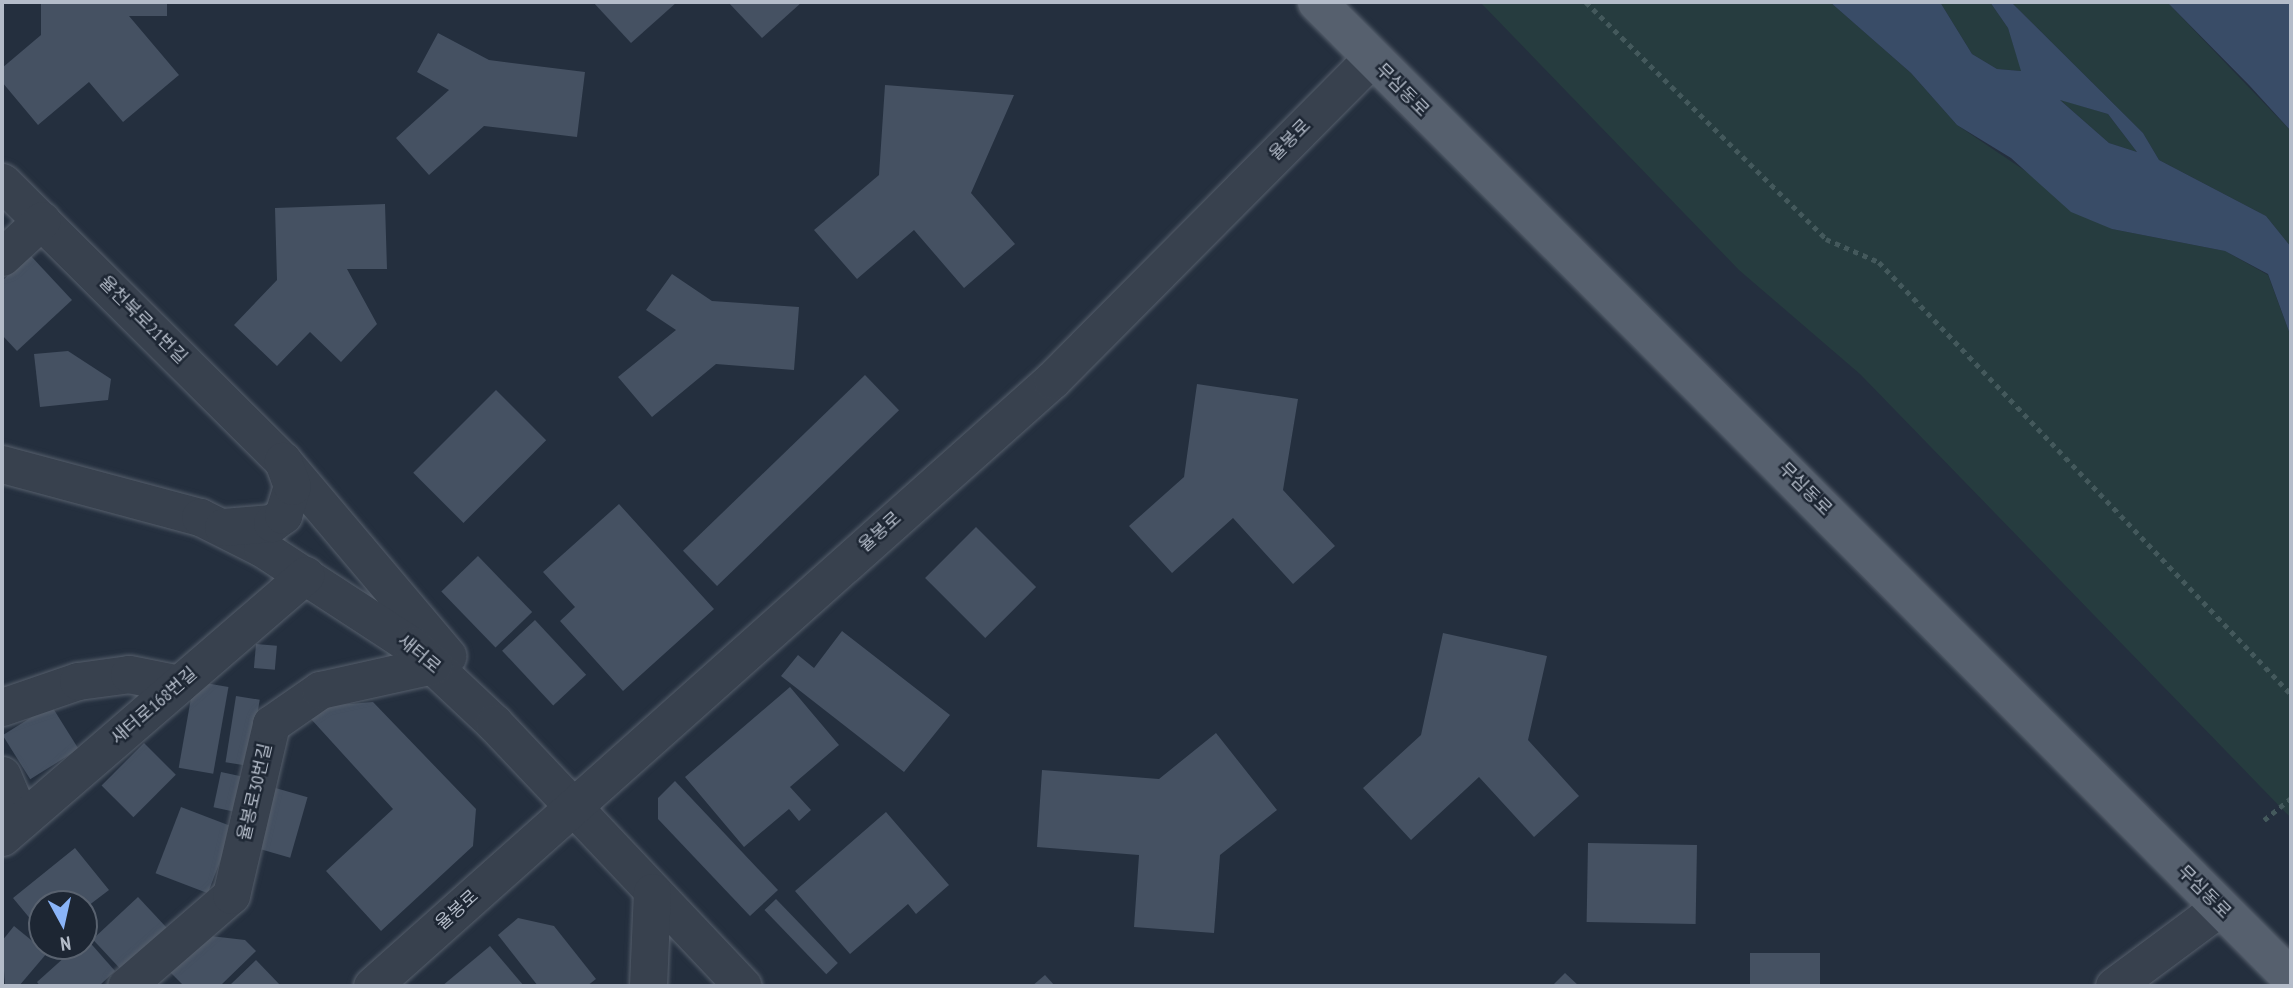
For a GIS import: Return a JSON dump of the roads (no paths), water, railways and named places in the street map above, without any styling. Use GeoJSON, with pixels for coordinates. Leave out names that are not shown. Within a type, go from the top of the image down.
{"type":"FeatureCollection","features":[{"type":"Feature","properties":{"kind":"main road","name":"무심동로"},"geometry":{"type":"LineString","coordinates":[[1317,2],[2291,978]]}},
{"type":"Feature","properties":{"kind":"street","name":"율봉로"},"geometry":{"type":"LineString","coordinates":[[372,986],[1052,380],[1371,59]]}},
{"type":"Feature","properties":{"kind":"street","name":"율천북로21번길"},"geometry":{"type":"LineString","coordinates":[[2,182],[283,461],[528,760]]}},
{"type":"Feature","properties":{"kind":"street"},"geometry":{"type":"LineString","coordinates":[[2,257],[42,220]]}},
{"type":"Feature","properties":{"kind":"street"},"geometry":{"type":"LineString","coordinates":[[221,527],[272,523],[283,514],[292,486],[283,461]]}},
{"type":"Feature","properties":{"kind":"street","name":"새터로"},"geometry":{"type":"LineString","coordinates":[[2,464],[221,527],[305,575],[433,665],[528,760],[743,986]]}},
{"type":"Feature","properties":{"kind":"street","name":"새터로168번길"},"geometry":{"type":"LineString","coordinates":[[11,829],[305,575]]}},
{"type":"Feature","properties":{"kind":"street","name":"율봉로30번길"},"geometry":{"type":"LineString","coordinates":[[126,986],[231,895],[271,724],[320,690],[433,665]]}},
{"type":"Feature","properties":{"kind":"street"},"geometry":{"type":"LineString","coordinates":[[2,707],[78,681],[129,674],[180,684]]}},
{"type":"Feature","properties":{"kind":"street"},"geometry":{"type":"LineString","coordinates":[[2,775],[11,829]]}},
{"type":"Feature","properties":{"kind":"street"},"geometry":{"type":"LineString","coordinates":[[648,986],[652,892]]}},
{"type":"Feature","properties":{"kind":"street"},"geometry":{"type":"LineString","coordinates":[[2114,986],[2219,908]]}},
{"type":"Feature","properties":{"kind":"water"},"geometry":{"type":"Polygon","coordinates":[[[1830,2],[1940,2],[1972,54],[1997,69],[2021,71],[2008,28],[1990,2],[2011,2],[2143,133],[2159,160],[2266,216],[2291,247],[2291,337],[2268,274],[2225,251],[2112,229],[2071,212],[2011,158],[1957,125],[1911,73],[1830,2]],[[2060,100],[2109,143],[2137,152],[2108,114],[2060,100]]]}},
{"type":"Feature","properties":{"kind":"water"},"geometry":{"type":"Polygon","coordinates":[[[2167,2],[2291,2],[2291,131],[2249,85],[2167,2]]]}}]}
